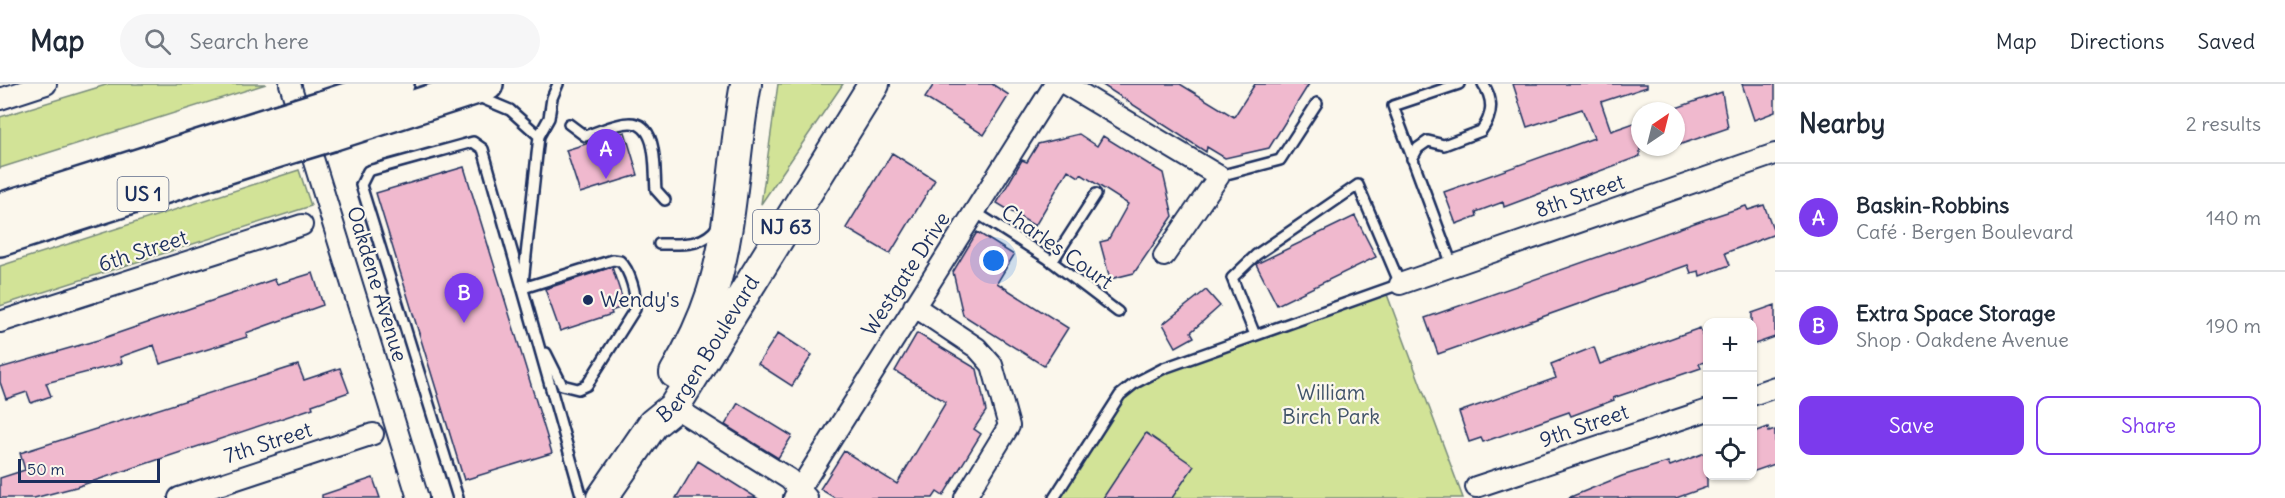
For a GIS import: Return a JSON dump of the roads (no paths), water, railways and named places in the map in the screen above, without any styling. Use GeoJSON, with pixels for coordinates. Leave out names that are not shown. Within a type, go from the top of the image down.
{"type":"FeatureCollection","features":[{"type":"Feature","properties":{"kind":"highway","name":"US 1"},"geometry":{"type":"LineString","coordinates":[[327,121],[397,84]]}},
{"type":"Feature","properties":{"kind":"highway","name":"US 1"},"geometry":{"type":"LineString","coordinates":[[0,210],[327,121],[471,89]]}},
{"type":"Feature","properties":{"kind":"highway","name":"US 1"},"geometry":{"type":"LineString","coordinates":[[0,239],[281,135]]}},
{"type":"Feature","properties":{"kind":"main road","name":"Bergen Boulevard"},"geometry":{"type":"LineString","coordinates":[[664,416],[660,401],[693,340],[712,293],[729,209],[746,84]]}},
{"type":"Feature","properties":{"kind":"main road","name":"Bergen Boulevard"},"geometry":{"type":"LineString","coordinates":[[602,498],[664,416],[874,84]]}},
{"type":"Feature","properties":{"kind":"street"},"geometry":{"type":"LineString","coordinates":[[0,99],[46,84]]}},
{"type":"Feature","properties":{"kind":"street","name":"Oakdene Avenue"},"geometry":{"type":"LineString","coordinates":[[290,84],[418,498]]}},
{"type":"Feature","properties":{"kind":"street","name":"Westgate Drive"},"geometry":{"type":"LineString","coordinates":[[800,495],[914,306],[1055,84]]}},
{"type":"Feature","properties":{"kind":"street"},"geometry":{"type":"LineString","coordinates":[[1065,84],[1219,176],[1164,256]]}},
{"type":"Feature","properties":{"kind":"street","name":"8th Street"},"geometry":{"type":"LineString","coordinates":[[1400,284],[1775,154]]}},
{"type":"Feature","properties":{"kind":"street","name":"6th Street"},"geometry":{"type":"LineString","coordinates":[[0,322],[302,225]]}},
{"type":"Feature","properties":{"kind":"street"},"geometry":{"type":"LineString","coordinates":[[914,306],[977,348],[992,365],[1009,426],[965,498]]}},
{"type":"Feature","properties":{"kind":"street"},"geometry":{"type":"LineString","coordinates":[[1757,393],[1775,387]]}},
{"type":"Feature","properties":{"kind":"street","name":"9th Street"},"geometry":{"type":"LineString","coordinates":[[1476,487],[1703,411]]}},
{"type":"Feature","properties":{"kind":"street"},"geometry":{"type":"LineString","coordinates":[[664,416],[789,479],[800,495]]}},
{"type":"Feature","properties":{"kind":"street","name":"7th Street"},"geometry":{"type":"LineString","coordinates":[[179,498],[373,434]]}},
{"type":"Feature","properties":{"kind":"lane"},"geometry":{"type":"LineString","coordinates":[[523,288],[539,136],[549,118],[552,98],[558,84]]}},
{"type":"Feature","properties":{"kind":"lane"},"geometry":{"type":"LineString","coordinates":[[1452,265],[1393,106],[1459,84]]}},
{"type":"Feature","properties":{"kind":"lane"},"geometry":{"type":"LineString","coordinates":[[1412,159],[1419,148],[1428,141],[1444,145],[1481,131],[1491,110],[1490,95],[1483,84]]}},
{"type":"Feature","properties":{"kind":"lane"},"geometry":{"type":"LineString","coordinates":[[471,89],[471,95],[500,104],[518,115],[539,136]]}},
{"type":"Feature","properties":{"kind":"lane"},"geometry":{"type":"LineString","coordinates":[[1219,176],[1280,160],[1317,103]]}},
{"type":"Feature","properties":{"kind":"lane"},"geometry":{"type":"LineString","coordinates":[[569,124],[585,136],[629,123],[642,127],[651,138],[656,190],[666,200]]}},
{"type":"Feature","properties":{"kind":"lane"},"geometry":{"type":"LineString","coordinates":[[458,498],[361,184],[369,171],[471,143],[483,149],[582,498]]}},
{"type":"Feature","properties":{"kind":"lane"},"geometry":{"type":"LineString","coordinates":[[1054,498],[1115,403],[1135,382],[1164,368],[1400,284],[1358,185],[1256,255],[1232,278],[1255,335]]}},
{"type":"Feature","properties":{"kind":"lane"},"geometry":{"type":"LineString","coordinates":[[1052,262],[1096,194]]}},
{"type":"Feature","properties":{"kind":"lane"},"geometry":{"type":"LineString","coordinates":[[659,243],[688,245],[702,241],[713,234],[729,209]]}},
{"type":"Feature","properties":{"kind":"lane","name":"Charles Court"},"geometry":{"type":"LineString","coordinates":[[975,212],[1052,262],[1118,312]]}},
{"type":"Feature","properties":{"kind":"lane"},"geometry":{"type":"LineString","coordinates":[[523,288],[617,259],[625,267],[635,297],[633,313],[593,377],[581,389],[560,384],[533,324]]}},
{"type":"Feature","properties":{"kind":"place","name":"Baskin-Robbins"},"geometry":{"type":"Point","coordinates":[606,179]}},
{"type":"Feature","properties":{"kind":"place","name":"Wendy's"},"geometry":{"type":"Point","coordinates":[588,300]}},
{"type":"Feature","properties":{"kind":"place","name":"Extra Space Storage"},"geometry":{"type":"Point","coordinates":[464,323]}},
{"type":"Feature","properties":{"kind":"park label","name":"William Birch Park"},"geometry":{"type":"Point","coordinates":[1331,405]}}]}
